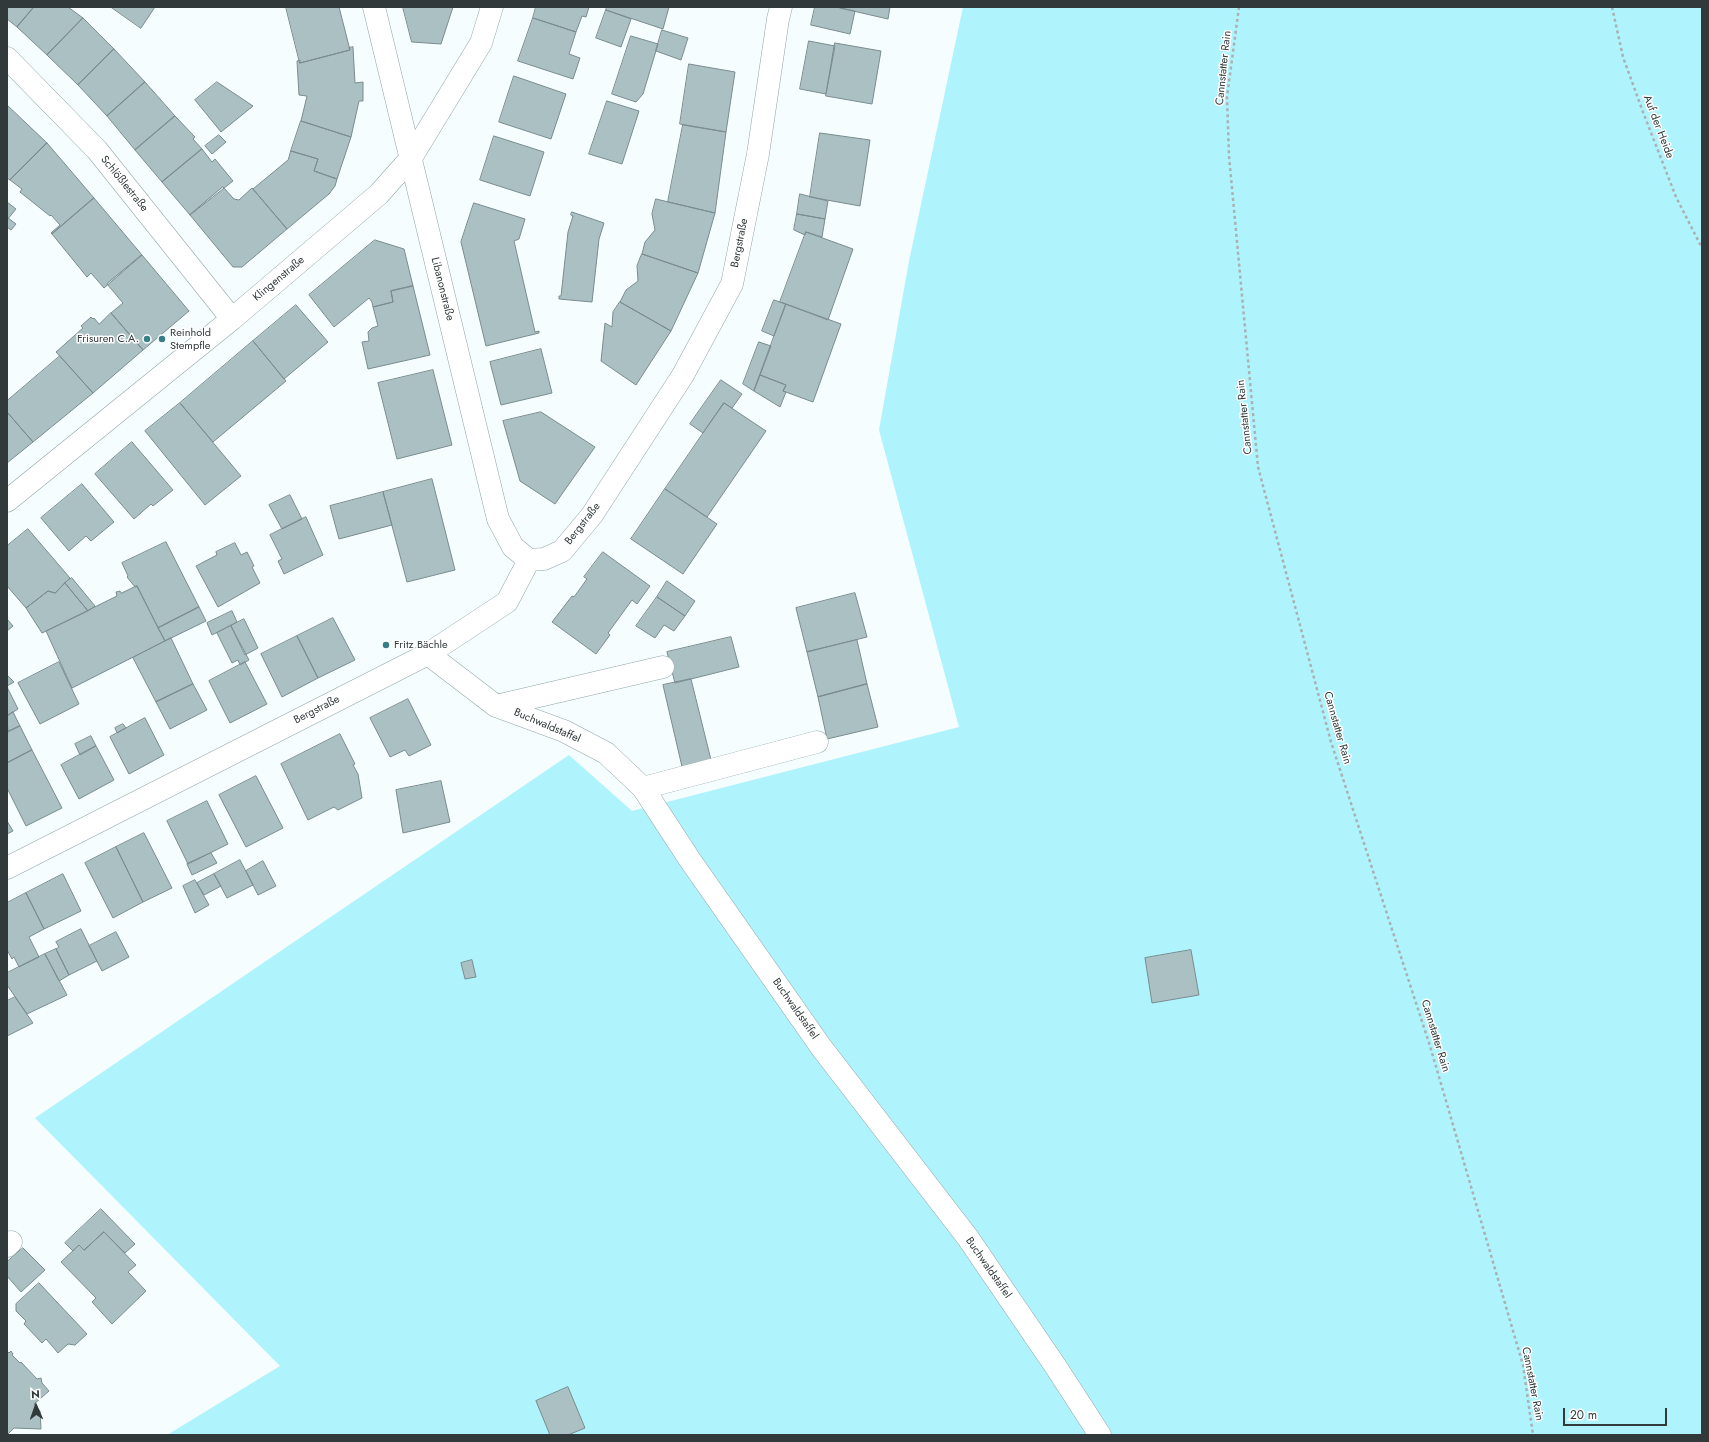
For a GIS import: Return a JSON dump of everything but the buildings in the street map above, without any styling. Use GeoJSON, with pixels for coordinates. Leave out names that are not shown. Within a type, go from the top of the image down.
{"type":"FeatureCollection","features":[{"type":"Feature","properties":{"kind":"street","name":"Libanonstraße"},"geometry":{"type":"LineString","coordinates":[[374,7],[498,519],[512,548],[529,560]]}},
{"type":"Feature","properties":{"kind":"street","name":"Klingenstraße"},"geometry":{"type":"LineString","coordinates":[[7,501],[232,319],[379,194],[411,158],[481,43],[492,7]]}},
{"type":"Feature","properties":{"kind":"street","name":"Bergstraße"},"geometry":{"type":"LineString","coordinates":[[7,868],[428,654],[507,602],[529,560],[544,559],[562,551],[592,515],[683,375],[732,284],[758,154],[781,7]]}},
{"type":"Feature","properties":{"kind":"street","name":"Schlößlestraße"},"geometry":{"type":"LineString","coordinates":[[7,58],[97,150],[232,319]]}},
{"type":"Feature","properties":{"kind":"street","name":"Buchwaldstaffel"},"geometry":{"type":"LineString","coordinates":[[428,654],[496,706],[564,731],[606,754],[643,788],[690,860],[821,1047],[968,1238],[1056,1367],[1100,1435]]}},
{"type":"Feature","properties":{"kind":"street"},"geometry":{"type":"LineString","coordinates":[[496,706],[663,667]]}},
{"type":"Feature","properties":{"kind":"street"},"geometry":{"type":"LineString","coordinates":[[643,788],[816,742]]}},
{"type":"Feature","properties":{"kind":"path","name":"Cannstatter Rain"},"geometry":{"type":"LineString","coordinates":[[1239,7],[1226,97],[1229,156],[1258,467],[1331,742],[1430,1046],[1523,1365],[1534,1435]]}},
{"type":"Feature","properties":{"kind":"path","name":"Auf der Heide"},"geometry":{"type":"LineString","coordinates":[[1612,7],[1623,57],[1643,112],[1676,197],[1702,248]]}},
{"type":"Feature","properties":{"kind":"shaded area"},"geometry":{"type":"Polygon","coordinates":[[[963,7],[1702,7],[1702,1435],[167,1435],[280,1366],[35,1118],[569,755],[632,811],[959,727],[879,430],[909,261],[963,7]]]}},
{"type":"Feature","properties":{"kind":"place","name":"Frisuren C.A."},"geometry":{"type":"Point","coordinates":[147,339]}},
{"type":"Feature","properties":{"kind":"place","name":"Reinhold Stempfle"},"geometry":{"type":"Point","coordinates":[162,339]}},
{"type":"Feature","properties":{"kind":"place","name":"Fritz Bächle"},"geometry":{"type":"Point","coordinates":[386,645]}}]}
